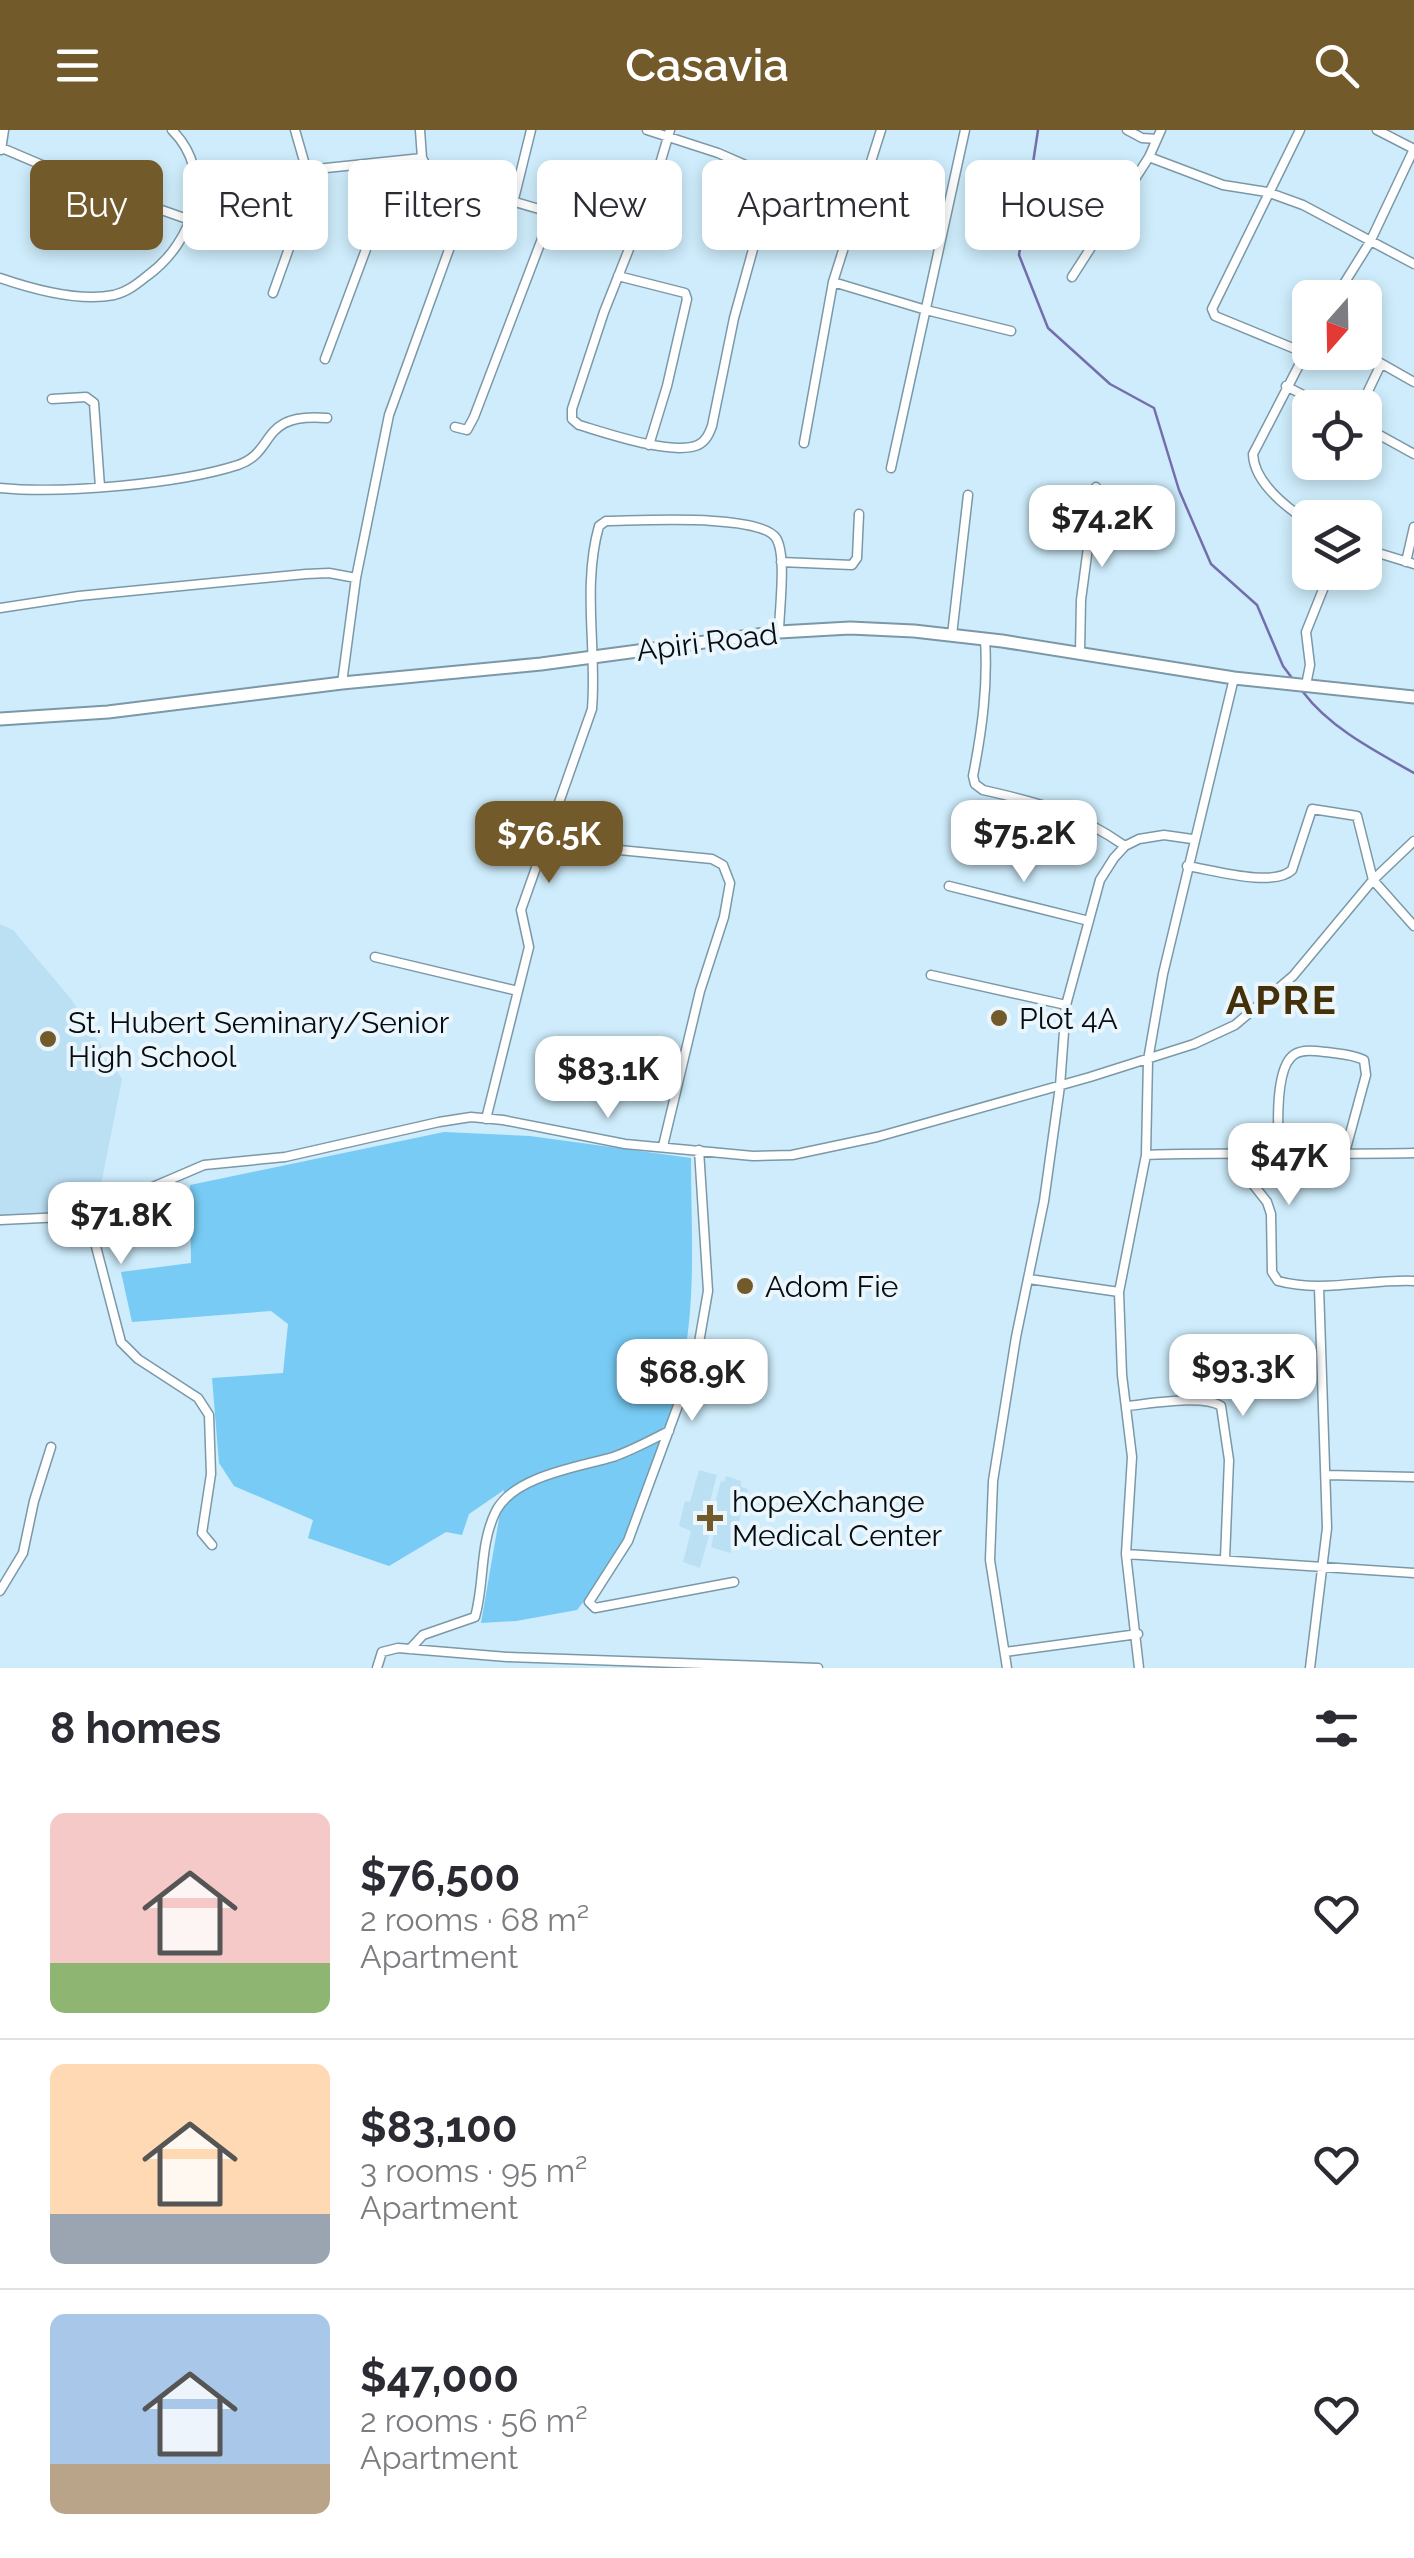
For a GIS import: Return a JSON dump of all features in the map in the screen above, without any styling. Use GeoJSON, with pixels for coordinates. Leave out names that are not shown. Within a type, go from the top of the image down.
{"type":"FeatureCollection","features":[{"type":"Feature","properties":{"kind":"street"},"geometry":{"type":"LineString","coordinates":[[4,130],[1,150],[183,218]]}},
{"type":"Feature","properties":{"kind":"street"},"geometry":{"type":"LineString","coordinates":[[191,160],[175,133],[192,130]]}},
{"type":"Feature","properties":{"kind":"street"},"geometry":{"type":"LineString","coordinates":[[295,130],[304,160]]}},
{"type":"Feature","properties":{"kind":"street"},"geometry":{"type":"LineString","coordinates":[[407,160],[422,158],[420,130]]}},
{"type":"Feature","properties":{"kind":"street"},"geometry":{"type":"LineString","coordinates":[[517,187],[531,130]]}},
{"type":"Feature","properties":{"kind":"street"},"geometry":{"type":"LineString","coordinates":[[647,130],[669,133],[731,160]]}},
{"type":"Feature","properties":{"kind":"street"},"geometry":{"type":"LineString","coordinates":[[871,160],[881,130]]}},
{"type":"Feature","properties":{"kind":"street"},"geometry":{"type":"LineString","coordinates":[[891,468],[965,130]]}},
{"type":"Feature","properties":{"kind":"street"},"geometry":{"type":"LineString","coordinates":[[1126,130],[1142,138],[1159,135]]}},
{"type":"Feature","properties":{"kind":"street"},"geometry":{"type":"LineString","coordinates":[[1292,348],[1214,313],[1214,303],[1300,130]]}},
{"type":"Feature","properties":{"kind":"street"},"geometry":{"type":"LineString","coordinates":[[1346,280],[1370,242],[1414,148],[1377,130]]}},
{"type":"Feature","properties":{"kind":"street"},"geometry":{"type":"LineString","coordinates":[[660,160],[669,133]]}},
{"type":"Feature","properties":{"kind":"street"},"geometry":{"type":"LineString","coordinates":[[1072,277],[1159,135]]}},
{"type":"Feature","properties":{"kind":"street"},"geometry":{"type":"LineString","coordinates":[[1149,157],[1223,185],[1267,192],[1303,205],[1414,264]]}},
{"type":"Feature","properties":{"kind":"street"},"geometry":{"type":"LineString","coordinates":[[0,278],[37,290],[90,296],[118,294],[162,265],[183,238]]}},
{"type":"Feature","properties":{"kind":"street"},"geometry":{"type":"LineString","coordinates":[[273,293],[289,250]]}},
{"type":"Feature","properties":{"kind":"street"},"geometry":{"type":"LineString","coordinates":[[325,359],[366,250]]}},
{"type":"Feature","properties":{"kind":"street"},"geometry":{"type":"LineString","coordinates":[[342,682],[356,578],[388,415],[448,250]]}},
{"type":"Feature","properties":{"kind":"street"},"geometry":{"type":"LineString","coordinates":[[456,427],[467,430],[474,418],[539,250]]}},
{"type":"Feature","properties":{"kind":"street"},"geometry":{"type":"LineString","coordinates":[[629,250],[572,409],[572,419],[579,425],[649,445],[694,447],[706,439],[712,426],[734,318],[753,250]]}},
{"type":"Feature","properties":{"kind":"street"},"geometry":{"type":"LineString","coordinates":[[804,443],[833,282],[843,250]]}},
{"type":"Feature","properties":{"kind":"street"},"geometry":{"type":"LineString","coordinates":[[618,276],[676,290],[687,298],[649,445]]}},
{"type":"Feature","properties":{"kind":"street"},"geometry":{"type":"LineString","coordinates":[[833,282],[1011,331]]}},
{"type":"Feature","properties":{"kind":"street"},"geometry":{"type":"LineString","coordinates":[[1382,365],[1414,382]]}},
{"type":"Feature","properties":{"kind":"street"},"geometry":{"type":"LineString","coordinates":[[1292,509],[1263,482],[1253,464],[1253,454],[1295,370]]}},
{"type":"Feature","properties":{"kind":"street"},"geometry":{"type":"LineString","coordinates":[[1286,386],[1294,390]]}},
{"type":"Feature","properties":{"kind":"street"},"geometry":{"type":"LineString","coordinates":[[52,400],[86,397],[94,402],[100,487]]}},
{"type":"Feature","properties":{"kind":"street"},"geometry":{"type":"LineString","coordinates":[[0,488],[100,487],[206,474],[242,464],[274,428],[303,417],[327,418]]}},
{"type":"Feature","properties":{"kind":"street"},"geometry":{"type":"LineString","coordinates":[[1382,436],[1414,454]]}},
{"type":"Feature","properties":{"kind":"street"},"geometry":{"type":"LineString","coordinates":[[1080,652],[1080,600],[1096,487]]}},
{"type":"Feature","properties":{"kind":"street"},"geometry":{"type":"LineString","coordinates":[[952,635],[968,495]]}},
{"type":"Feature","properties":{"kind":"street"},"geometry":{"type":"LineString","coordinates":[[781,562],[852,566],[857,558],[860,514]]}},
{"type":"Feature","properties":{"kind":"street"},"geometry":{"type":"LineString","coordinates":[[486,1118],[529,946],[521,910],[592,710],[590,599],[598,526],[606,521],[736,522],[765,530],[775,537],[781,562],[778,632]]}},
{"type":"Feature","properties":{"kind":"street"},"geometry":{"type":"LineString","coordinates":[[1382,554],[1410,563],[1414,527]]}},
{"type":"Feature","properties":{"kind":"street"},"geometry":{"type":"LineString","coordinates":[[0,608],[79,596],[306,574],[356,578]]}},
{"type":"Feature","properties":{"kind":"street"},"geometry":{"type":"LineString","coordinates":[[1306,686],[1310,664],[1306,632],[1323,590]]}},
{"type":"Feature","properties":{"kind":"street","name":"Apiri Road"},"geometry":{"type":"LineString","coordinates":[[0,720],[108,712],[778,632],[850,628],[985,639],[1234,678],[1414,697]]}},
{"type":"Feature","properties":{"kind":"street"},"geometry":{"type":"LineString","coordinates":[[985,639],[984,719],[973,776],[975,784],[1088,820],[1126,846]]}},
{"type":"Feature","properties":{"kind":"street"},"geometry":{"type":"LineString","coordinates":[[1139,1668],[1126,1554],[1132,1457],[1119,1339],[1120,1292],[1146,1156],[1148,1060],[1162,974],[1234,678]]}},
{"type":"Feature","properties":{"kind":"street"},"geometry":{"type":"LineString","coordinates":[[1187,866],[1268,879],[1286,876],[1292,870],[1312,810],[1357,816],[1373,880],[1414,926]]}},
{"type":"Feature","properties":{"kind":"street"},"geometry":{"type":"LineString","coordinates":[[1007,1668],[996,1615],[990,1519],[1004,1411],[1044,1200],[1060,1086],[1066,1005],[1100,880],[1126,846],[1139,839],[1164,835],[1192,839]]}},
{"type":"Feature","properties":{"kind":"street"},"geometry":{"type":"LineString","coordinates":[[546,839],[568,845],[712,860],[724,865],[730,882],[724,917],[700,991],[663,1146]]}},
{"type":"Feature","properties":{"kind":"street"},"geometry":{"type":"LineString","coordinates":[[0,1220],[85,1216],[204,1165],[285,1156],[439,1122],[486,1118],[626,1144],[753,1156],[792,1155],[877,1136],[1148,1060],[1234,1025],[1293,976],[1373,880],[1414,841]]}},
{"type":"Feature","properties":{"kind":"street"},"geometry":{"type":"LineString","coordinates":[[950,886],[1089,921]]}},
{"type":"Feature","properties":{"kind":"street"},"geometry":{"type":"LineString","coordinates":[[375,957],[518,991]]}},
{"type":"Feature","properties":{"kind":"street"},"geometry":{"type":"LineString","coordinates":[[931,975],[1066,1005]]}},
{"type":"Feature","properties":{"kind":"street"},"geometry":{"type":"LineString","coordinates":[[1279,1152],[1278,1102],[1286,1068],[1297,1052],[1312,1050],[1364,1060],[1366,1075],[1344,1156]]}},
{"type":"Feature","properties":{"kind":"street"},"geometry":{"type":"LineString","coordinates":[[699,1150],[708,1264],[698,1354],[628,1541],[591,1598],[590,1606],[734,1582]]}},
{"type":"Feature","properties":{"kind":"street"},"geometry":{"type":"LineString","coordinates":[[1146,1156],[1250,1151],[1344,1156],[1414,1152]]}},
{"type":"Feature","properties":{"kind":"street"},"geometry":{"type":"LineString","coordinates":[[1250,1151],[1252,1183],[1268,1202],[1271,1214],[1272,1272],[1278,1281],[1319,1287],[1414,1281]]}},
{"type":"Feature","properties":{"kind":"street"},"geometry":{"type":"LineString","coordinates":[[85,1216],[122,1342],[129,1352],[198,1398],[209,1414],[211,1474],[202,1534],[212,1545]]}},
{"type":"Feature","properties":{"kind":"street"},"geometry":{"type":"LineString","coordinates":[[1028,1279],[1120,1292]]}},
{"type":"Feature","properties":{"kind":"street"},"geometry":{"type":"LineString","coordinates":[[1310,1668],[1327,1528],[1319,1287]]}},
{"type":"Feature","properties":{"kind":"street"},"geometry":{"type":"LineString","coordinates":[[1126,1406],[1199,1401],[1215,1401],[1221,1406],[1229,1460],[1225,1559]]}},
{"type":"Feature","properties":{"kind":"street"},"geometry":{"type":"LineString","coordinates":[[410,1648],[423,1635],[475,1617],[480,1564],[495,1513],[502,1503],[544,1476],[612,1457],[670,1430]]}},
{"type":"Feature","properties":{"kind":"street"},"geometry":{"type":"LineString","coordinates":[[0,1591],[23,1553],[51,1447]]}},
{"type":"Feature","properties":{"kind":"street"},"geometry":{"type":"LineString","coordinates":[[1327,1474],[1414,1477]]}},
{"type":"Feature","properties":{"kind":"street"},"geometry":{"type":"LineString","coordinates":[[1126,1554],[1414,1573]]}},
{"type":"Feature","properties":{"kind":"street"},"geometry":{"type":"LineString","coordinates":[[1005,1652],[1138,1634]]}},
{"type":"Feature","properties":{"kind":"street"},"geometry":{"type":"LineString","coordinates":[[378,1668],[382,1652],[410,1648],[635,1665],[818,1668]]}},
{"type":"Feature","properties":{"kind":"shaded area","name":"St. Hubert Seminary/Senior High School"},"geometry":{"type":"Polygon","coordinates":[[[0,924],[13,930],[71,999],[122,1079],[97,1205],[62,1217],[0,1215],[0,924]]]}},
{"type":"Feature","properties":{"kind":"shaded area"},"geometry":{"type":"Polygon","coordinates":[[[444,1132],[530,1136],[691,1158],[690,1309],[670,1419],[644,1502],[630,1532],[577,1610],[481,1623],[504,1490],[469,1514],[462,1535],[446,1532],[389,1566],[308,1538],[313,1520],[234,1486],[219,1463],[212,1378],[283,1373],[288,1324],[271,1311],[132,1322],[121,1272],[191,1263],[190,1185],[444,1132]]]}},
{"type":"Feature","properties":{"kind":"shaded area","name":"hopeXchange Medical Center"},"geometry":{"type":"Polygon","coordinates":[[[699,1470],[717,1475],[708,1509],[713,1510],[726,1476],[741,1481],[741,1487],[748,1489],[730,1553],[711,1547],[714,1533],[710,1532],[700,1568],[683,1562],[691,1531],[679,1526],[699,1470]]]}},
{"type":"Feature","properties":{"kind":"waterway"},"geometry":{"type":"LineString","coordinates":[[1038,130],[1019,255],[1048,328],[1110,384],[1154,408],[1179,490],[1211,564],[1257,605],[1292,678]]}},
{"type":"Feature","properties":{"kind":"waterway"},"geometry":{"type":"LineString","coordinates":[[1303,692],[1340,728],[1414,773]]}},
{"type":"Feature","properties":{"kind":"place","name":"Plot 4A"},"geometry":{"type":"Point","coordinates":[999,1018]}},
{"type":"Feature","properties":{"kind":"place","name":"St. Hubert Seminary/Senior High School"},"geometry":{"type":"Point","coordinates":[48,1039]}},
{"type":"Feature","properties":{"kind":"place","name":"Adom Fie"},"geometry":{"type":"Point","coordinates":[745,1286]}},
{"type":"Feature","properties":{"kind":"place","name":"hopeXchange Medical Center"},"geometry":{"type":"Point","coordinates":[710,1518]}},
{"type":"Feature","properties":{"kind":"district","name":"APRE"},"geometry":{"type":"Point","coordinates":[1282,999]}}]}
